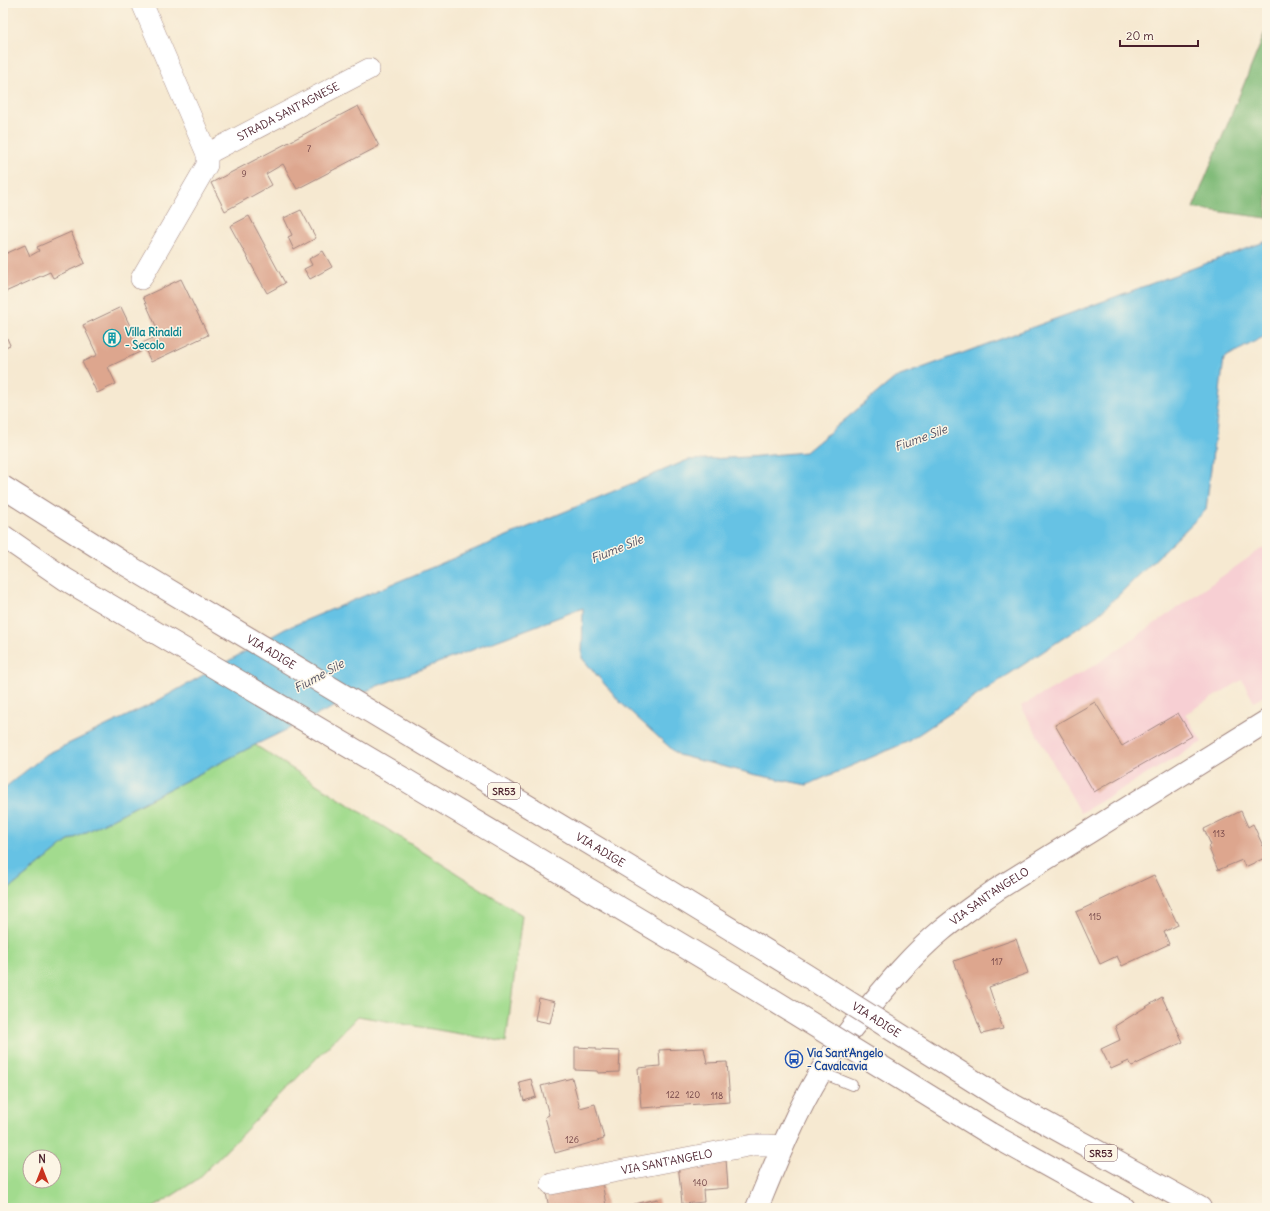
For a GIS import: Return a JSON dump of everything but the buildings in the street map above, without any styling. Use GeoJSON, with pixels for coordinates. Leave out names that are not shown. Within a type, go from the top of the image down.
{"type":"FeatureCollection","features":[{"type":"Feature","properties":{"kind":"main road","name":"VIA ADIGE"},"geometry":{"type":"LineString","coordinates":[[3,487],[120,562],[656,883],[1002,1098],[1200,1208]]}},
{"type":"Feature","properties":{"kind":"main road"},"geometry":{"type":"LineString","coordinates":[[3,536],[65,579],[398,775],[738,979],[990,1133],[1124,1208]]}},
{"type":"Feature","properties":{"kind":"main road","name":"VIA SANT'ANGELO"},"geometry":{"type":"LineString","coordinates":[[757,1208],[783,1146],[820,1072],[847,1034],[890,982],[941,931],[970,908],[1013,879],[1267,721]]}},
{"type":"Feature","properties":{"kind":"street"},"geometry":{"type":"LineString","coordinates":[[141,280],[207,165],[207,154],[142,3]]}},
{"type":"Feature","properties":{"kind":"street","name":"STRADA SANT'AGNESE"},"geometry":{"type":"LineString","coordinates":[[207,154],[370,69]]}},
{"type":"Feature","properties":{"kind":"street","name":"VIA SANT'ANGELO"},"geometry":{"type":"LineString","coordinates":[[551,1184],[753,1145],[768,1144],[783,1146]]}},
{"type":"Feature","properties":{"kind":"lane"},"geometry":{"type":"LineString","coordinates":[[820,1072],[852,1085]]}},
{"type":"Feature","properties":{"kind":"shaded area"},"geometry":{"type":"Polygon","coordinates":[[[1264,547],[1267,551],[1267,694],[1254,702],[1242,680],[1185,714],[1202,742],[1081,813],[1021,706],[1097,664],[1264,547]]]}},
{"type":"Feature","properties":{"kind":"green space"},"geometry":{"type":"Polygon","coordinates":[[[1267,28],[1267,218],[1193,208],[1267,28]]]}},
{"type":"Feature","properties":{"kind":"green space"},"geometry":{"type":"Polygon","coordinates":[[[255,745],[522,915],[506,1042],[358,1016],[198,1179],[153,1208],[3,1208],[3,894],[67,842],[255,745]]]}},
{"type":"Feature","properties":{"kind":"water","name":"Fiume Sile"},"geometry":{"type":"Polygon","coordinates":[[[1267,241],[1267,335],[1224,358],[1206,510],[1098,615],[907,742],[807,785],[757,775],[678,755],[620,702],[582,658],[583,608],[377,686],[255,745],[67,842],[3,894],[3,789],[47,754],[152,704],[285,629],[688,460],[806,452],[895,378],[1267,241]]]}},
{"type":"Feature","properties":{"kind":"place","name":"Villa Rinaldi - Secolo"},"geometry":{"type":"Point","coordinates":[112,338]}},
{"type":"Feature","properties":{"kind":"place","name":"Via Sant'Angelo - Cavalcavia"},"geometry":{"type":"Point","coordinates":[794,1059]}}]}
